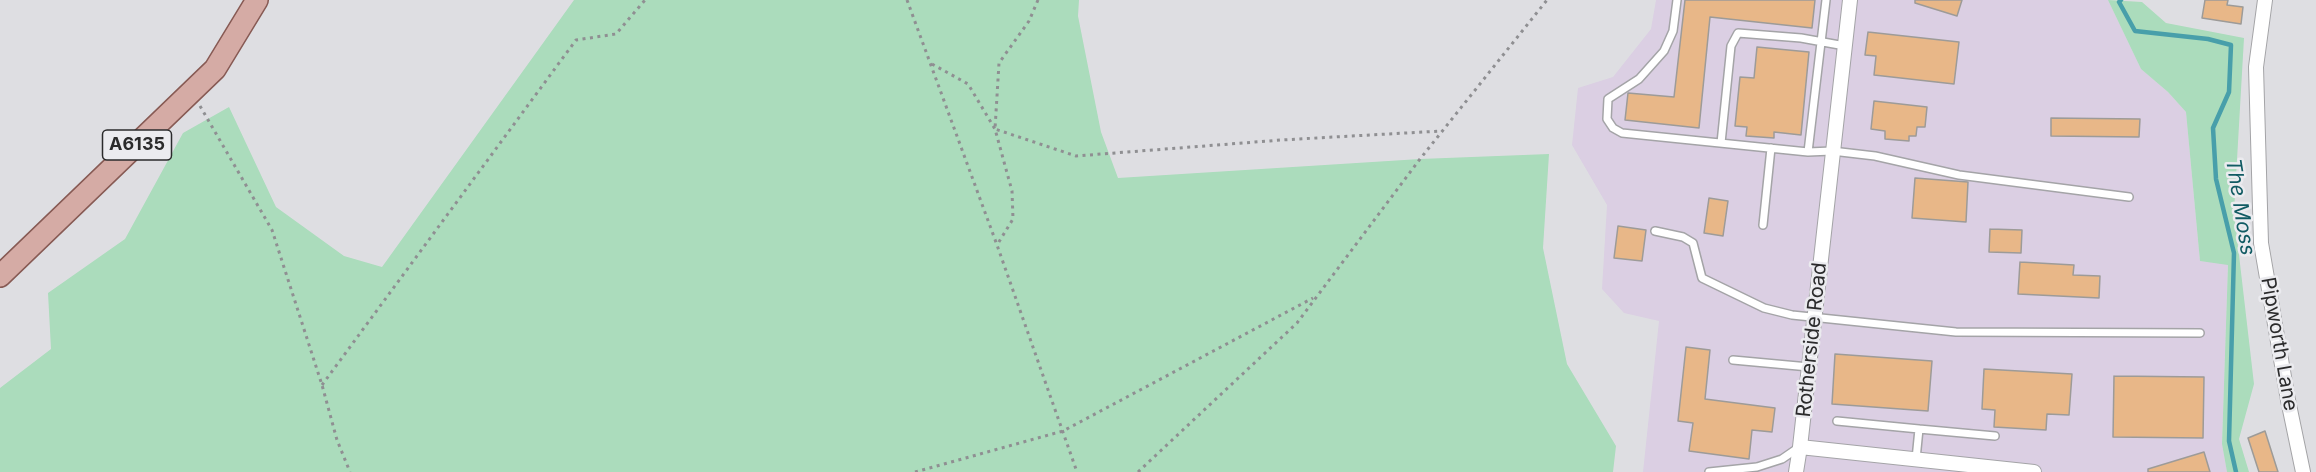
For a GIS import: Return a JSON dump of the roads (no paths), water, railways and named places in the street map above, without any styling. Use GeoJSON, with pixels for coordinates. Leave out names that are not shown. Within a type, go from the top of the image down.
{"type":"FeatureCollection","features":[{"type":"Feature","properties":{"kind":"main road","name":"A6135"},"geometry":{"type":"LineString","coordinates":[[0,276],[215,69],[257,0]]}},
{"type":"Feature","properties":{"kind":"street","name":"Rotherside Road"},"geometry":{"type":"LineString","coordinates":[[1796,472],[1850,0]]}},
{"type":"Feature","properties":{"kind":"street","name":"Pipworth Lane"},"geometry":{"type":"LineString","coordinates":[[2265,0],[2256,67],[2261,243],[2302,472]]}},
{"type":"Feature","properties":{"kind":"street"},"geometry":{"type":"LineString","coordinates":[[1800,447],[2034,472]]}},
{"type":"Feature","properties":{"kind":"lane"},"geometry":{"type":"LineString","coordinates":[[1677,0],[1673,31],[1664,51],[1639,79],[1608,99],[1607,119],[1613,129],[1622,134],[1808,152],[1832,151],[1875,156],[1959,175],[2128,197]]}},
{"type":"Feature","properties":{"kind":"lane"},"geometry":{"type":"LineString","coordinates":[[1808,152],[1826,0]]}},
{"type":"Feature","properties":{"kind":"lane"},"geometry":{"type":"LineString","coordinates":[[1721,143],[1731,46],[1738,33],[1801,38],[1845,46]]}},
{"type":"Feature","properties":{"kind":"lane"},"geometry":{"type":"LineString","coordinates":[[1763,225],[1772,148]]}},
{"type":"Feature","properties":{"kind":"lane"},"geometry":{"type":"LineString","coordinates":[[1655,231],[1683,237],[1693,243],[1702,278],[1764,308],[1814,319],[1956,332],[2200,333]]}},
{"type":"Feature","properties":{"kind":"lane"},"geometry":{"type":"LineString","coordinates":[[1733,360],[1809,367]]}},
{"type":"Feature","properties":{"kind":"lane"},"geometry":{"type":"LineString","coordinates":[[1837,421],[1995,436]]}},
{"type":"Feature","properties":{"kind":"lane"},"geometry":{"type":"LineString","coordinates":[[1916,459],[1919,429]]}},
{"type":"Feature","properties":{"kind":"lane"},"geometry":{"type":"LineString","coordinates":[[1709,472],[1757,467],[1782,459],[1800,447]]}},
{"type":"Feature","properties":{"kind":"waterway","name":"The Moss"},"geometry":{"type":"LineString","coordinates":[[2121,0],[2119,2],[2135,31],[2208,39],[2231,45],[2229,92],[2213,128],[2216,179],[2234,253],[2229,441],[2236,472]]}}]}
